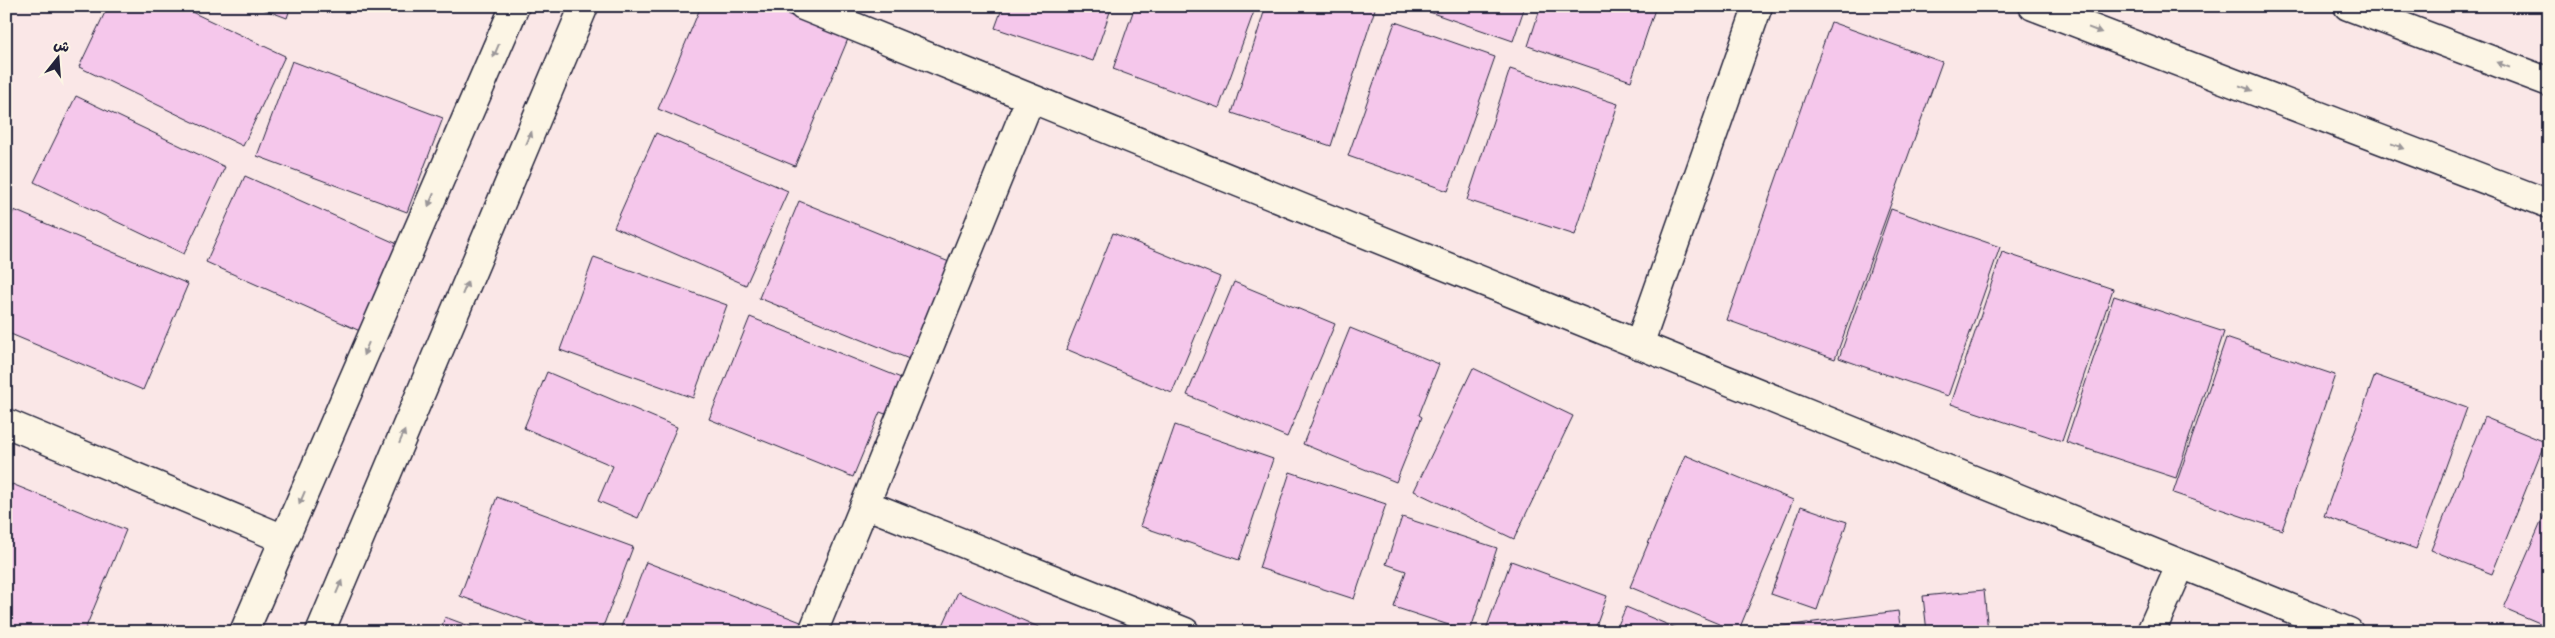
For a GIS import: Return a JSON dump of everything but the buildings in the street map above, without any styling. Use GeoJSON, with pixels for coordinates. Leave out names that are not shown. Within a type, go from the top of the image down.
{"type":"FeatureCollection","features":[{"type":"Feature","properties":{"kind":"street"},"geometry":{"type":"LineString","coordinates":[[244,632],[515,6]]}},
{"type":"Feature","properties":{"kind":"street"},"geometry":{"type":"LineString","coordinates":[[320,632],[584,6]]}},
{"type":"Feature","properties":{"kind":"street"},"geometry":{"type":"LineString","coordinates":[[803,6],[2349,632]]}},
{"type":"Feature","properties":{"kind":"street"},"geometry":{"type":"LineString","coordinates":[[1639,345],[1758,6]]}},
{"type":"Feature","properties":{"kind":"street"},"geometry":{"type":"LineString","coordinates":[[2033,6],[2549,204]]}},
{"type":"Feature","properties":{"kind":"street"},"geometry":{"type":"LineString","coordinates":[[2348,6],[2549,82]]}},
{"type":"Feature","properties":{"kind":"street"},"geometry":{"type":"LineString","coordinates":[[813,632],[1030,98]]}},
{"type":"Feature","properties":{"kind":"street"},"geometry":{"type":"LineString","coordinates":[[6,423],[284,539]]}},
{"type":"Feature","properties":{"kind":"street"},"geometry":{"type":"LineString","coordinates":[[865,504],[1185,632]]}},
{"type":"Feature","properties":{"kind":"street"},"geometry":{"type":"LineString","coordinates":[[2151,632],[2181,564]]}}]}
